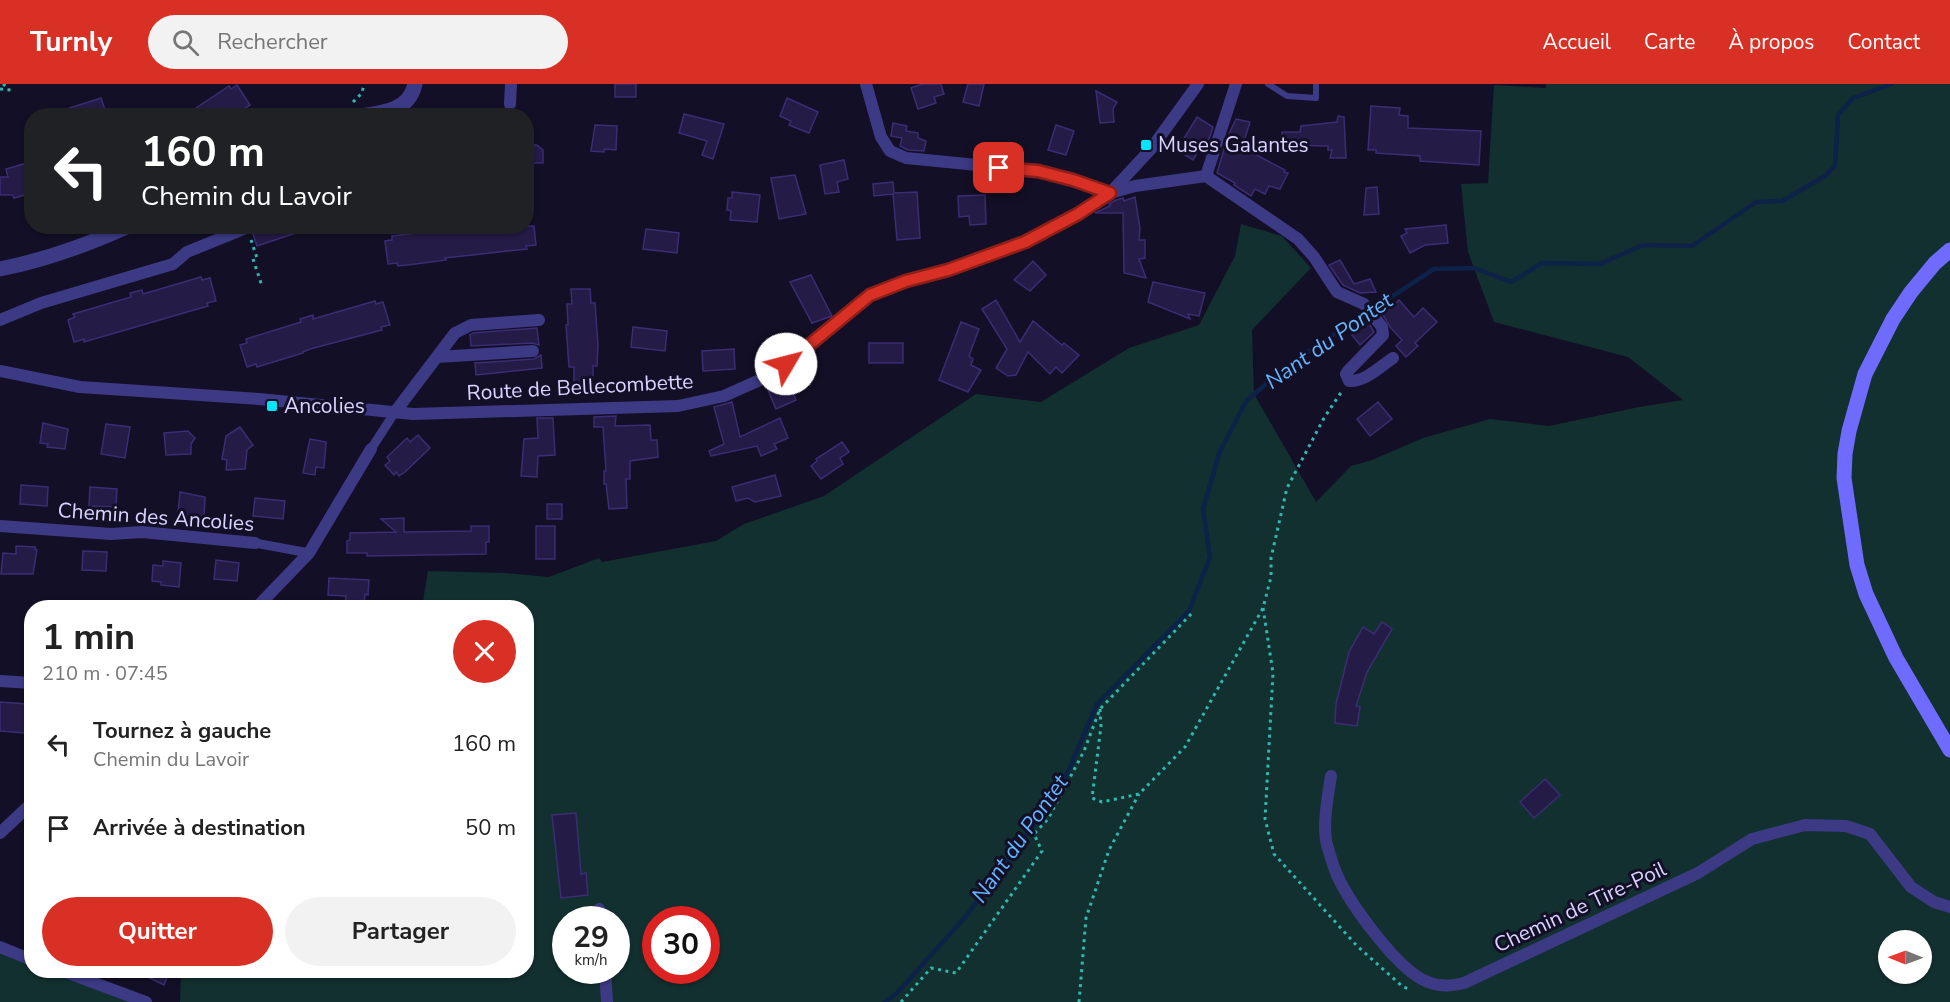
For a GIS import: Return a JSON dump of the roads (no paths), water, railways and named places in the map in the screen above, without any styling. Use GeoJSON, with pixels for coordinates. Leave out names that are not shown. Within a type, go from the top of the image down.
{"type":"FeatureCollection","features":[{"type":"Feature","properties":{"kind":"main road"},"geometry":{"type":"LineString","coordinates":[[1950,250],[1935,263],[1911,292],[1893,319],[1864,374],[1849,431],[1844,478],[1857,565],[1866,594],[1896,658],[1950,750]]}},
{"type":"Feature","properties":{"kind":"street"},"geometry":{"type":"LineString","coordinates":[[397,108],[406,103],[415,84]]}},
{"type":"Feature","properties":{"kind":"street"},"geometry":{"type":"LineString","coordinates":[[510,104],[511,84]]}},
{"type":"Feature","properties":{"kind":"street"},"geometry":{"type":"LineString","coordinates":[[866,84],[881,137],[890,151],[906,158],[1038,171],[1110,193]]}},
{"type":"Feature","properties":{"kind":"street","name":"Route de Bellecombette"},"geometry":{"type":"LineString","coordinates":[[0,371],[80,387],[259,399],[413,414],[678,406],[724,396],[771,375],[815,342],[870,295],[1025,242],[1078,214],[1110,193],[1151,149],[1198,84]]}},
{"type":"Feature","properties":{"kind":"street"},"geometry":{"type":"LineString","coordinates":[[1236,84],[1206,176],[1298,239],[1314,257],[1337,292],[1364,304],[1382,327],[1383,335],[1348,370],[1346,374],[1349,381],[1371,373],[1393,358]]}},
{"type":"Feature","properties":{"kind":"street","name":"Route de Bellecombette"},"geometry":{"type":"LineString","coordinates":[[1110,193],[1135,186],[1206,176]]}},
{"type":"Feature","properties":{"kind":"street"},"geometry":{"type":"LineString","coordinates":[[0,269],[40,260],[110,234]]}},
{"type":"Feature","properties":{"kind":"street"},"geometry":{"type":"LineString","coordinates":[[0,320],[41,303],[173,264],[187,252],[232,234]]}},
{"type":"Feature","properties":{"kind":"street"},"geometry":{"type":"LineString","coordinates":[[264,600],[309,553],[395,412],[455,333],[471,325],[538,320]]}},
{"type":"Feature","properties":{"kind":"street","name":"Route de Bellecombette"},"geometry":{"type":"LineString","coordinates":[[437,357],[533,351]]}},
{"type":"Feature","properties":{"kind":"street","name":"Chemin des Ancolies"},"geometry":{"type":"LineString","coordinates":[[0,526],[111,534],[142,532],[255,543],[309,553]]}},
{"type":"Feature","properties":{"kind":"street"},"geometry":{"type":"LineString","coordinates":[[0,681],[24,682]]}},
{"type":"Feature","properties":{"kind":"street","name":"Chemin de Tire-Poil"},"geometry":{"type":"LineString","coordinates":[[1330,776],[1326,842],[1338,876],[1361,914],[1398,962],[1426,982],[1450,987],[1464,983],[1698,873],[1752,839],[1805,825],[1846,826],[1870,834],[1911,887],[1934,902],[1950,908]]}},
{"type":"Feature","properties":{"kind":"street"},"geometry":{"type":"LineString","coordinates":[[0,833],[24,810]]}},
{"type":"Feature","properties":{"kind":"street"},"geometry":{"type":"LineString","coordinates":[[0,947],[24,957]]}},
{"type":"Feature","properties":{"kind":"street"},"geometry":{"type":"LineString","coordinates":[[82,978],[146,1002]]}},
{"type":"Feature","properties":{"kind":"street"},"geometry":{"type":"LineString","coordinates":[[606,984],[607,1002]]}},
{"type":"Feature","properties":{"kind":"lane"},"geometry":{"type":"LineString","coordinates":[[1268,84],[1287,96],[1316,98],[1316,84]]}},
{"type":"Feature","properties":{"kind":"waterway","name":"Nant du Pontet"},"geometry":{"type":"LineString","coordinates":[[885,1002],[897,993],[967,915],[1062,786],[1097,704],[1189,611],[1210,557],[1203,509],[1220,451],[1247,400],[1291,363],[1434,269],[1474,268],[1511,282],[1542,263],[1600,264],[1643,245],[1692,246],[1756,202],[1782,201],[1825,176],[1835,166],[1838,115],[1853,98],[1892,84]]}},
{"type":"Feature","properties":{"kind":"place","name":"Muses Galantes"},"geometry":{"type":"Point","coordinates":[1146,145]}},
{"type":"Feature","properties":{"kind":"place","name":"Ancolies"},"geometry":{"type":"Point","coordinates":[272,406]}}]}
